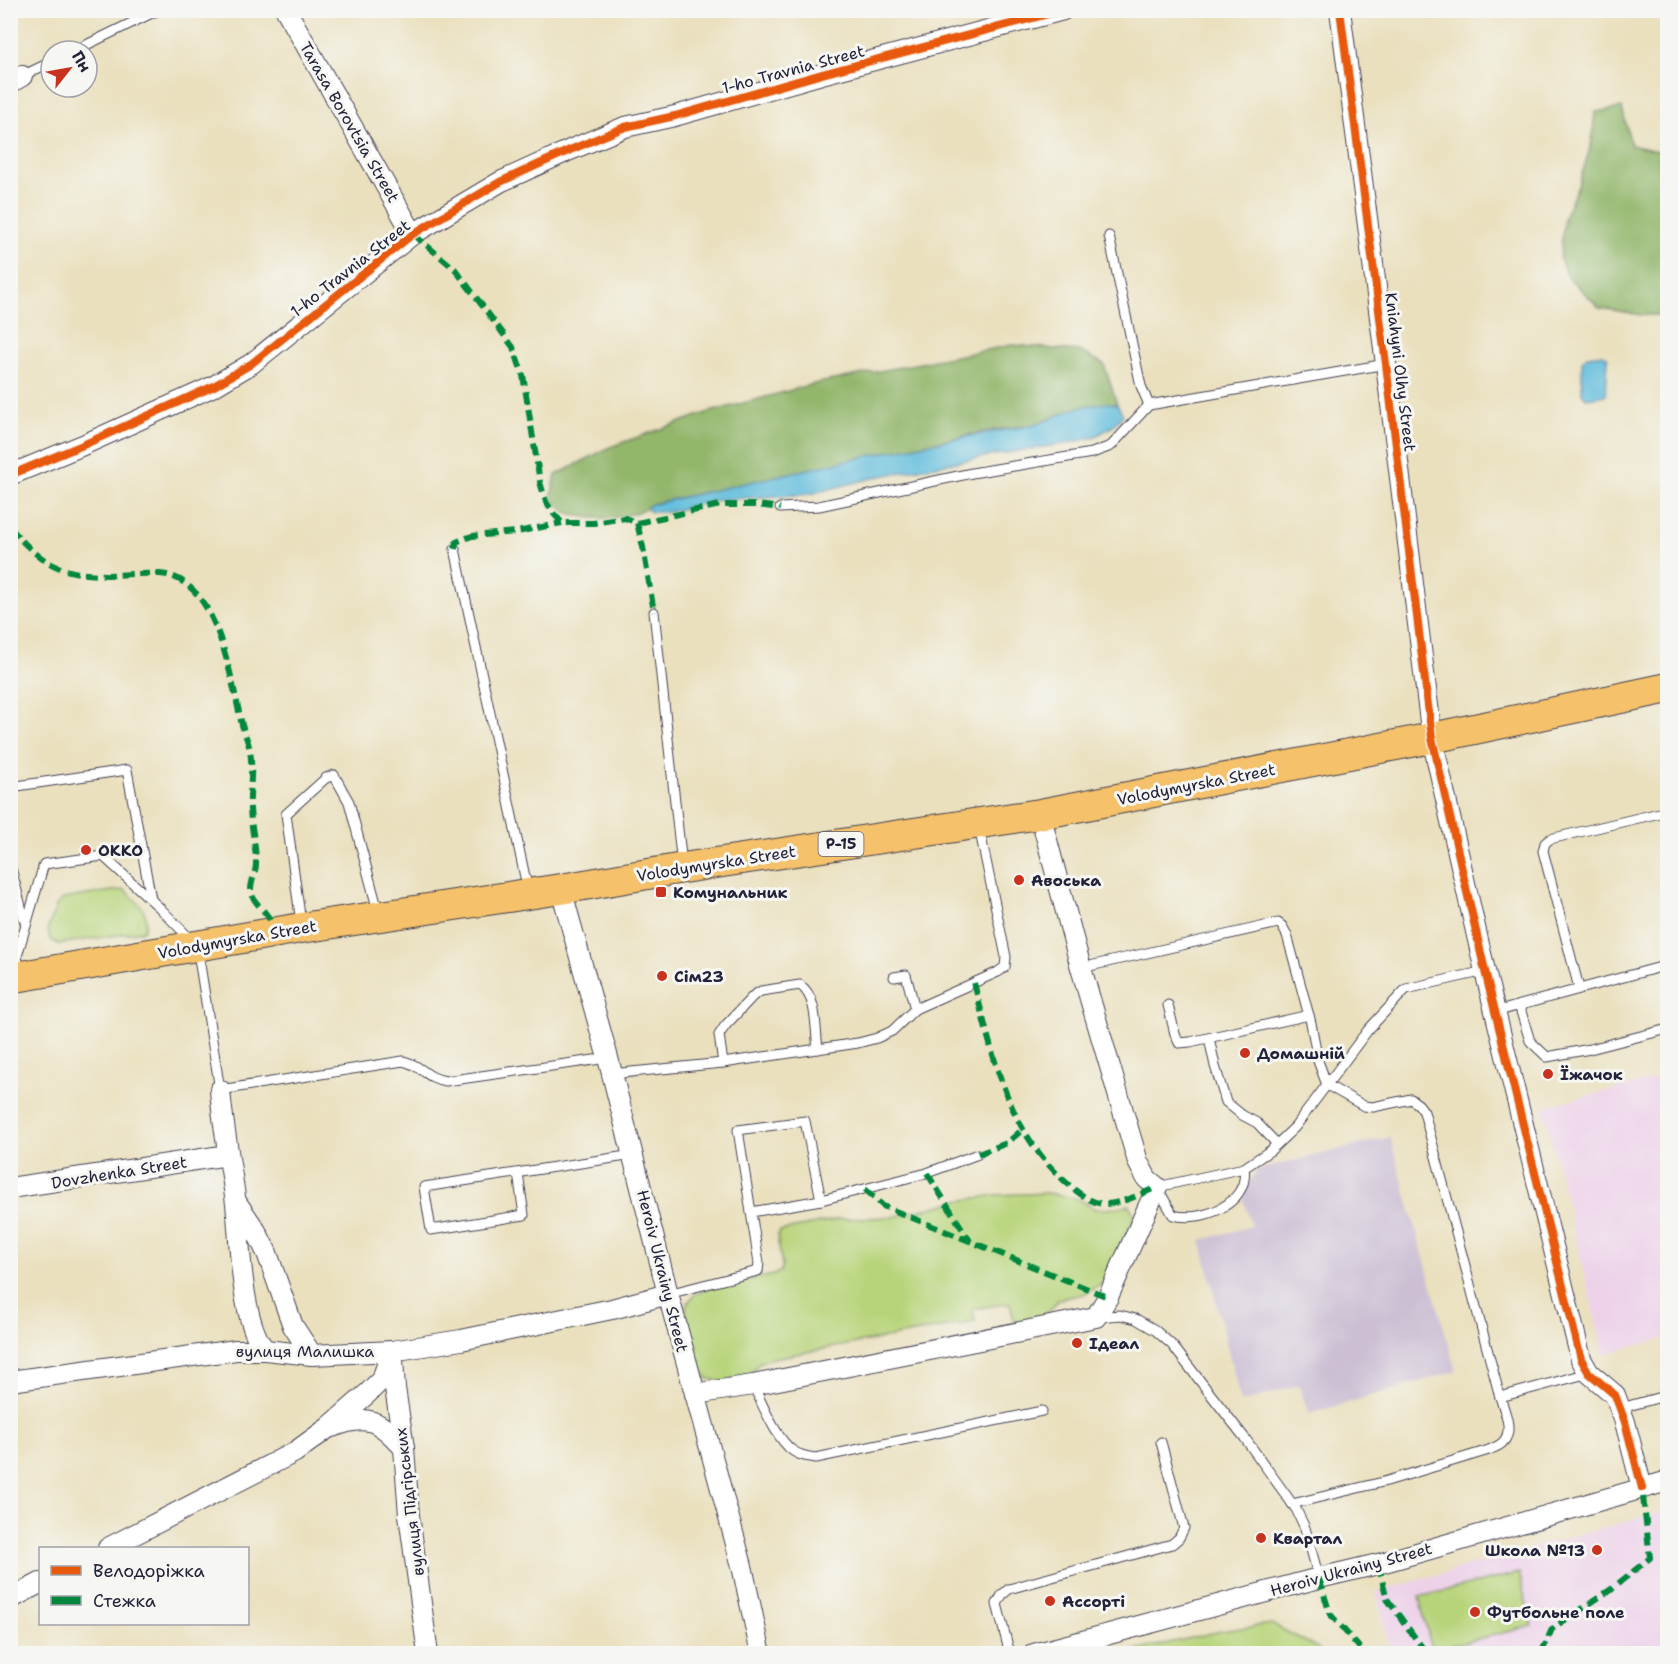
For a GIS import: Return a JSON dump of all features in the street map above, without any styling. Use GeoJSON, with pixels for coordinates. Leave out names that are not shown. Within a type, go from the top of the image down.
{"type":"FeatureCollection","features":[{"type":"Feature","properties":{"kind":"main road","name":"Volodymyrska Street"},"geometry":{"type":"LineString","coordinates":[[15,977],[301,928],[1040,814],[1432,738],[1668,688]]}},
{"type":"Feature","properties":{"kind":"street","name":"Tarasa Borovtsia Street"},"geometry":{"type":"LineString","coordinates":[[286,10],[413,234]]}},
{"type":"Feature","properties":{"kind":"street","name":"1-ho Travnia Street"},"geometry":{"type":"LineString","coordinates":[[10,475],[114,431],[223,380],[250,364],[413,234],[500,182],[570,150],[625,127],[675,116],[1063,10]]}},
{"type":"Feature","properties":{"kind":"street","name":"Kniahyni Olhy Street"},"geometry":{"type":"LineString","coordinates":[[1340,10],[1432,738],[1495,1012],[1581,1359],[1589,1373]]}},
{"type":"Feature","properties":{"kind":"street"},"geometry":{"type":"LineString","coordinates":[[695,1394],[753,1385],[1096,1317],[1108,1297],[1157,1187],[1140,1169],[1081,968],[1040,814]]}},
{"type":"Feature","properties":{"kind":"street","name":"Heroiv Ukrainy Street"},"geometry":{"type":"LineString","coordinates":[[561,889],[742,1566],[761,1653]]}},
{"type":"Feature","properties":{"kind":"street"},"geometry":{"type":"LineString","coordinates":[[220,1090],[247,1309],[257,1341],[265,1350]]}},
{"type":"Feature","properties":{"kind":"street","name":"Dovzhenka Street"},"geometry":{"type":"LineString","coordinates":[[10,1188],[228,1155]]}},
{"type":"Feature","properties":{"kind":"street"},"geometry":{"type":"LineString","coordinates":[[235,1201],[267,1253],[293,1326],[312,1355]]}},
{"type":"Feature","properties":{"kind":"street","name":"вулиця Малишка"},"geometry":{"type":"LineString","coordinates":[[10,1382],[236,1350],[265,1350],[312,1355],[392,1351],[507,1331],[612,1309],[668,1293]]}},
{"type":"Feature","properties":{"kind":"street"},"geometry":{"type":"LineString","coordinates":[[110,1547],[295,1452],[328,1428],[382,1379],[392,1351]]}},
{"type":"Feature","properties":{"kind":"street","name":"вулиця Підгірських"},"geometry":{"type":"LineString","coordinates":[[392,1351],[404,1448],[409,1515],[428,1653]]}},
{"type":"Feature","properties":{"kind":"street"},"geometry":{"type":"LineString","coordinates":[[1589,1373],[1615,1395],[1621,1408],[1642,1488]]}},
{"type":"Feature","properties":{"kind":"street"},"geometry":{"type":"LineString","coordinates":[[328,1428],[349,1420],[379,1423],[404,1448]]}},
{"type":"Feature","properties":{"kind":"street","name":"Heroiv Ukrainy Street"},"geometry":{"type":"LineString","coordinates":[[1034,1653],[1378,1564],[1668,1481]]}},
{"type":"Feature","properties":{"kind":"street"},"geometry":{"type":"LineString","coordinates":[[10,1599],[39,1584]]}},
{"type":"Feature","properties":{"kind":"lane"},"geometry":{"type":"LineString","coordinates":[[99,39],[158,10]]}},
{"type":"Feature","properties":{"kind":"lane"},"geometry":{"type":"LineString","coordinates":[[14,78],[39,67]]}},
{"type":"Feature","properties":{"kind":"lane"},"geometry":{"type":"LineString","coordinates":[[1109,236],[1141,386],[1149,405]]}},
{"type":"Feature","properties":{"kind":"lane"},"geometry":{"type":"LineString","coordinates":[[780,508],[819,506],[972,473],[1092,453],[1111,446],[1149,405],[1386,364]]}},
{"type":"Feature","properties":{"kind":"lane"},"geometry":{"type":"LineString","coordinates":[[455,549],[528,894]]}},
{"type":"Feature","properties":{"kind":"lane"},"geometry":{"type":"LineString","coordinates":[[654,612],[682,868]]}},
{"type":"Feature","properties":{"kind":"lane"},"geometry":{"type":"LineString","coordinates":[[10,787],[127,770],[151,899]]}},
{"type":"Feature","properties":{"kind":"lane"},"geometry":{"type":"LineString","coordinates":[[301,928],[286,814],[326,778],[334,775],[349,802],[380,916]]}},
{"type":"Feature","properties":{"kind":"lane"},"geometry":{"type":"LineString","coordinates":[[1579,988],[1543,851],[1545,843],[1550,839],[1668,811]]}},
{"type":"Feature","properties":{"kind":"lane"},"geometry":{"type":"LineString","coordinates":[[15,977],[17,956],[44,864],[103,856],[151,899],[197,946],[220,1090],[403,1061],[414,1063],[433,1079],[446,1081],[610,1066],[723,1063],[818,1048],[877,1038],[892,1031],[915,1009],[1005,967],[1006,957],[979,824]]}},
{"type":"Feature","properties":{"kind":"lane"},"geometry":{"type":"LineString","coordinates":[[10,864],[26,926]]}},
{"type":"Feature","properties":{"kind":"lane"},"geometry":{"type":"LineString","coordinates":[[1081,968],[1278,923],[1287,935],[1309,1015],[1318,1061],[1327,1085],[1364,1106],[1373,1107],[1411,1099],[1424,1112],[1508,1425],[1508,1435],[1502,1443],[1489,1450],[1387,1481],[1292,1504]]}},
{"type":"Feature","properties":{"kind":"lane"},"geometry":{"type":"LineString","coordinates":[[1495,1012],[1668,965]]}},
{"type":"Feature","properties":{"kind":"lane"},"geometry":{"type":"LineString","coordinates":[[1244,1168],[1245,1175],[1241,1187],[1230,1203],[1218,1211],[1185,1218],[1173,1215],[1157,1187],[1244,1168],[1277,1144],[1295,1127],[1368,1030],[1406,989],[1485,971]]}},
{"type":"Feature","properties":{"kind":"lane"},"geometry":{"type":"LineString","coordinates":[[894,977],[906,975],[915,1009]]}},
{"type":"Feature","properties":{"kind":"lane"},"geometry":{"type":"LineString","coordinates":[[723,1063],[719,1035],[753,996],[761,992],[800,985],[812,1000],[818,1048]]}},
{"type":"Feature","properties":{"kind":"lane"},"geometry":{"type":"LineString","coordinates":[[1168,1005],[1179,1043],[1309,1015]]}},
{"type":"Feature","properties":{"kind":"lane"},"geometry":{"type":"LineString","coordinates":[[1519,1005],[1530,1041],[1547,1057],[1581,1052],[1668,1029]]}},
{"type":"Feature","properties":{"kind":"lane"},"geometry":{"type":"LineString","coordinates":[[1209,1038],[1226,1102],[1257,1123],[1277,1144]]}},
{"type":"Feature","properties":{"kind":"lane"},"geometry":{"type":"LineString","coordinates":[[668,1293],[758,1271],[759,1263],[738,1130],[805,1121],[821,1200]]}},
{"type":"Feature","properties":{"kind":"lane"},"geometry":{"type":"LineString","coordinates":[[518,1173],[524,1215],[431,1230],[424,1187],[633,1155]]}},
{"type":"Feature","properties":{"kind":"lane"},"geometry":{"type":"LineString","coordinates":[[751,1212],[821,1200],[927,1173],[978,1155]]}},
{"type":"Feature","properties":{"kind":"lane"},"geometry":{"type":"LineString","coordinates":[[1096,1317],[1120,1315],[1136,1319],[1155,1330],[1172,1345],[1244,1437],[1292,1504],[1305,1528],[1319,1578]]}},
{"type":"Feature","properties":{"kind":"lane"},"geometry":{"type":"LineString","coordinates":[[1500,1397],[1589,1373]]}},
{"type":"Feature","properties":{"kind":"lane"},"geometry":{"type":"LineString","coordinates":[[753,1385],[784,1442],[793,1451],[803,1456],[816,1458],[1042,1411]]}},
{"type":"Feature","properties":{"kind":"lane"},"geometry":{"type":"LineString","coordinates":[[1621,1408],[1668,1395]]}},
{"type":"Feature","properties":{"kind":"lane"},"geometry":{"type":"LineString","coordinates":[[1010,1653],[997,1604],[1009,1589],[1172,1544],[1179,1538],[1184,1528],[1161,1442]]}},
{"type":"Feature","properties":{"kind":"shaded area"},"geometry":{"type":"Polygon","coordinates":[[[1667,1076],[1667,1338],[1604,1354],[1543,1107],[1667,1076]]]}},
{"type":"Feature","properties":{"kind":"shaded area"},"geometry":{"type":"Polygon","coordinates":[[[1390,1137],[1456,1371],[1309,1414],[1299,1385],[1241,1403],[1201,1240],[1252,1226],[1242,1195],[1257,1170],[1390,1137]]]}},
{"type":"Feature","properties":{"kind":"shaded area","name":"Школа №13"},"geometry":{"type":"Polygon","coordinates":[[[1667,1510],[1667,1653],[1391,1653],[1376,1592],[1667,1510]]]}},
{"type":"Feature","properties":{"kind":"green space"},"geometry":{"type":"Polygon","coordinates":[[[1622,108],[1631,145],[1667,153],[1667,315],[1641,315],[1600,308],[1568,277],[1560,259],[1564,218],[1580,181],[1592,141],[1595,112],[1622,108]]]}},
{"type":"Feature","properties":{"kind":"green space"},"geometry":{"type":"Polygon","coordinates":[[[1012,345],[1079,351],[1104,364],[1117,404],[1090,405],[1032,425],[986,431],[652,504],[633,513],[612,518],[590,518],[569,513],[551,498],[556,475],[610,447],[706,413],[818,383],[1012,345]]]}},
{"type":"Feature","properties":{"kind":"green space"},"geometry":{"type":"Polygon","coordinates":[[[125,890],[139,904],[146,919],[143,931],[58,944],[50,939],[48,929],[56,906],[63,899],[125,890]]]}},
{"type":"Feature","properties":{"kind":"green space"},"geometry":{"type":"Polygon","coordinates":[[[1048,1193],[1079,1199],[1095,1209],[1129,1205],[1135,1216],[1101,1285],[1084,1294],[1059,1299],[1040,1318],[1015,1325],[1010,1303],[973,1309],[975,1322],[768,1359],[759,1363],[747,1377],[720,1382],[707,1378],[699,1367],[687,1325],[686,1305],[694,1295],[708,1288],[774,1275],[781,1271],[777,1236],[780,1231],[840,1219],[892,1217],[958,1201],[996,1195],[1048,1193]]]}},
{"type":"Feature","properties":{"kind":"green space","name":"Футбольне поле"},"geometry":{"type":"Polygon","coordinates":[[[1519,1573],[1532,1626],[1432,1650],[1419,1597],[1519,1573]]]}},
{"type":"Feature","properties":{"kind":"green space"},"geometry":{"type":"Polygon","coordinates":[[[1272,1624],[1318,1648],[1323,1653],[1125,1653],[1221,1631],[1272,1624]]]}},
{"type":"Feature","properties":{"kind":"water"},"geometry":{"type":"Polygon","coordinates":[[[1603,354],[1608,358],[1606,395],[1586,398],[1582,393],[1582,361],[1587,356],[1603,354]]]}},
{"type":"Feature","properties":{"kind":"water"},"geometry":{"type":"Polygon","coordinates":[[[1107,403],[1117,404],[1123,415],[1112,427],[1094,437],[1069,443],[881,476],[810,494],[717,500],[669,512],[651,512],[646,508],[652,504],[840,462],[1034,425],[1075,409],[1107,403]]]}},
{"type":"Feature","properties":{"kind":"marked path"},"geometry":{"type":"LineString","coordinates":[[413,234],[455,269],[513,347],[523,375],[540,482],[546,502],[554,514],[562,523],[593,523],[625,518],[637,523],[654,612]]}},
{"type":"Feature","properties":{"kind":"marked path"},"geometry":{"type":"LineString","coordinates":[[637,523],[720,505],[758,505],[780,508]]}},
{"type":"Feature","properties":{"kind":"marked path"},"geometry":{"type":"LineString","coordinates":[[455,549],[456,542],[472,536],[517,532],[562,523]]}},
{"type":"Feature","properties":{"kind":"marked path"},"geometry":{"type":"LineString","coordinates":[[10,527],[38,555],[65,570],[96,575],[168,575],[186,584],[208,611],[223,648],[249,746],[250,809],[256,864],[251,890],[254,899],[270,920]]}},
{"type":"Feature","properties":{"kind":"marked path"},"geometry":{"type":"LineString","coordinates":[[974,983],[996,1066],[1006,1092],[1030,1141],[1047,1163],[1076,1191],[1099,1203],[1111,1204],[1157,1187]]}},
{"type":"Feature","properties":{"kind":"marked path"},"geometry":{"type":"LineString","coordinates":[[978,1154],[1007,1143],[1022,1130]]}},
{"type":"Feature","properties":{"kind":"marked path"},"geometry":{"type":"LineString","coordinates":[[927,1173],[970,1241]]}},
{"type":"Feature","properties":{"kind":"marked path"},"geometry":{"type":"LineString","coordinates":[[865,1189],[883,1206],[1108,1297]]}},
{"type":"Feature","properties":{"kind":"marked path"},"geometry":{"type":"LineString","coordinates":[[1541,1654],[1552,1629],[1610,1590],[1650,1558],[1642,1488]]}},
{"type":"Feature","properties":{"kind":"marked path"},"geometry":{"type":"LineString","coordinates":[[1378,1564],[1387,1599],[1427,1654]]}},
{"type":"Feature","properties":{"kind":"marked path"},"geometry":{"type":"LineString","coordinates":[[1319,1578],[1330,1614],[1365,1654]]}},
{"type":"Feature","properties":{"kind":"cycle path"},"geometry":{"type":"LineString","coordinates":[[10,475],[214,386],[251,364],[413,234],[500,182],[570,150],[625,127],[675,116],[1063,10]]}},
{"type":"Feature","properties":{"kind":"cycle path"},"geometry":{"type":"LineString","coordinates":[[1340,10],[1432,738],[1485,971],[1581,1359],[1589,1373],[1615,1395],[1625,1422],[1642,1488]]}},
{"type":"Feature","properties":{"kind":"place","name":"OKKO"},"geometry":{"type":"Point","coordinates":[86,850]}},
{"type":"Feature","properties":{"kind":"place","name":"Авоська"},"geometry":{"type":"Point","coordinates":[1019,880]}},
{"type":"Feature","properties":{"kind":"place","name":"Комунальник"},"geometry":{"type":"Point","coordinates":[661,892]}},
{"type":"Feature","properties":{"kind":"place","name":"Сім23"},"geometry":{"type":"Point","coordinates":[662,976]}},
{"type":"Feature","properties":{"kind":"place","name":"Домашній"},"geometry":{"type":"Point","coordinates":[1245,1053]}},
{"type":"Feature","properties":{"kind":"place","name":"Їжачок"},"geometry":{"type":"Point","coordinates":[1548,1074]}},
{"type":"Feature","properties":{"kind":"place","name":"Ідеал"},"geometry":{"type":"Point","coordinates":[1077,1343]}},
{"type":"Feature","properties":{"kind":"place","name":"Квартал"},"geometry":{"type":"Point","coordinates":[1261,1538]}},
{"type":"Feature","properties":{"kind":"place","name":"Школа №13"},"geometry":{"type":"Point","coordinates":[1597,1550]}},
{"type":"Feature","properties":{"kind":"place","name":"Ассорті"},"geometry":{"type":"Point","coordinates":[1050,1601]}},
{"type":"Feature","properties":{"kind":"place","name":"Футбольне поле"},"geometry":{"type":"Point","coordinates":[1475,1612]}}]}
